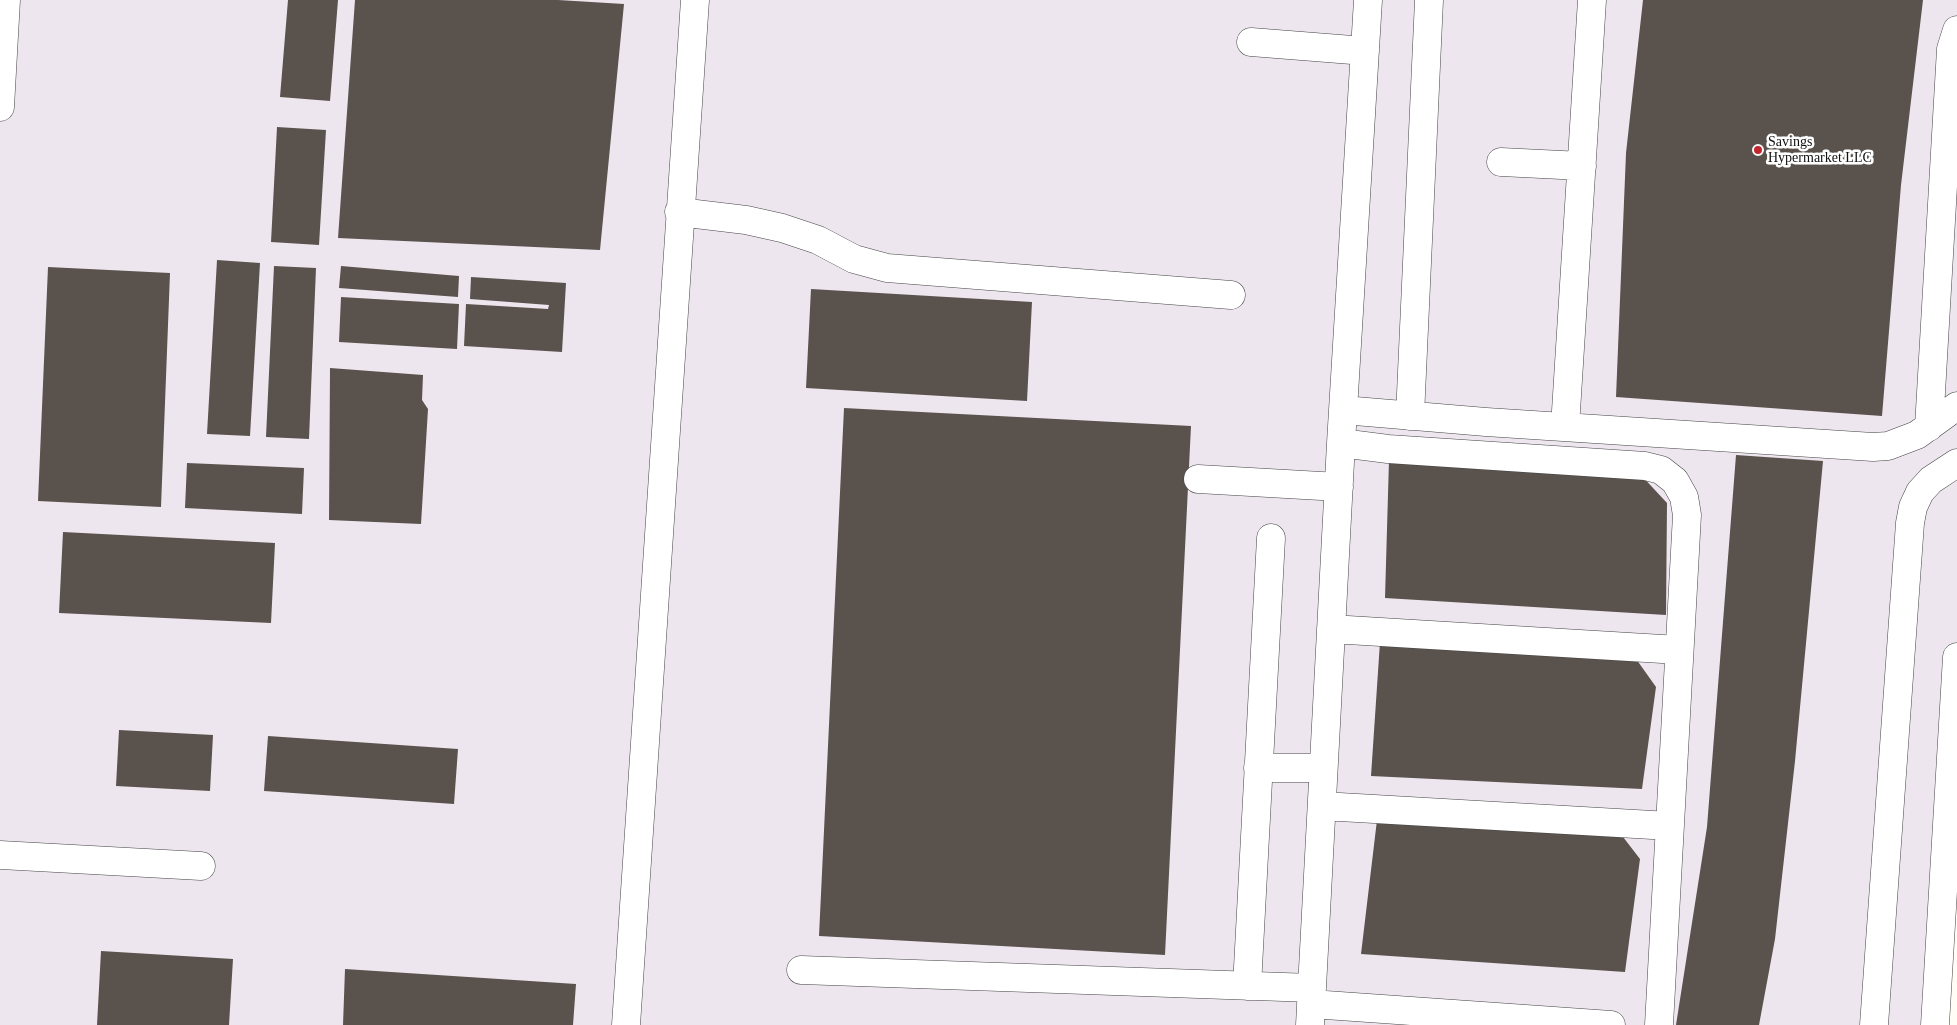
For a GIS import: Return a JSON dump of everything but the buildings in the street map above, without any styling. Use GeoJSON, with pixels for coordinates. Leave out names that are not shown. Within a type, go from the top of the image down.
{"type":"FeatureCollection","features":[{"type":"Feature","properties":{"kind":"street"},"geometry":{"type":"LineString","coordinates":[[0,107],[6,0]]}},
{"type":"Feature","properties":{"kind":"street"},"geometry":{"type":"LineString","coordinates":[[626,1025],[694,0]]}},
{"type":"Feature","properties":{"kind":"street"},"geometry":{"type":"LineString","coordinates":[[1311,1006],[1341,443],[1368,0]]}},
{"type":"Feature","properties":{"kind":"street"},"geometry":{"type":"LineString","coordinates":[[1410,416],[1429,0]]}},
{"type":"Feature","properties":{"kind":"street"},"geometry":{"type":"LineString","coordinates":[[1565,427],[1592,0]]}},
{"type":"Feature","properties":{"kind":"street"},"geometry":{"type":"LineString","coordinates":[[1930,427],[1951,49],[1957,30]]}},
{"type":"Feature","properties":{"kind":"street"},"geometry":{"type":"LineString","coordinates":[[1251,42],[1365,52]]}},
{"type":"Feature","properties":{"kind":"street"},"geometry":{"type":"LineString","coordinates":[[1502,162],[1582,166]]}},
{"type":"Feature","properties":{"kind":"street"},"geometry":{"type":"LineString","coordinates":[[679,212],[746,220],[782,228],[818,240],[854,259],[887,268],[1231,295]]}},
{"type":"Feature","properties":{"kind":"street"},"geometry":{"type":"LineString","coordinates":[[1344,410],[1565,427],[1873,447],[1903,442],[1930,427],[1957,406]]}},
{"type":"Feature","properties":{"kind":"street"},"geometry":{"type":"LineString","coordinates":[[1341,443],[1388,449],[1645,466],[1661,470],[1675,482],[1684,497],[1687,515],[1659,1025]]}},
{"type":"Feature","properties":{"kind":"street"},"geometry":{"type":"LineString","coordinates":[[1874,1025],[1910,523],[1913,507],[1920,492],[1931,480],[1957,463]]}},
{"type":"Feature","properties":{"kind":"street"},"geometry":{"type":"LineString","coordinates":[[1198,479],[1339,487]]}},
{"type":"Feature","properties":{"kind":"street"},"geometry":{"type":"LineString","coordinates":[[1247,986],[1271,538]]}},
{"type":"Feature","properties":{"kind":"street"},"geometry":{"type":"LineString","coordinates":[[1331,630],[1680,650]]}},
{"type":"Feature","properties":{"kind":"street"},"geometry":{"type":"LineString","coordinates":[[1935,1025],[1957,657]]}},
{"type":"Feature","properties":{"kind":"street"},"geometry":{"type":"LineString","coordinates":[[1258,768],[1324,768]]}},
{"type":"Feature","properties":{"kind":"street"},"geometry":{"type":"LineString","coordinates":[[1322,806],[1670,826]]}},
{"type":"Feature","properties":{"kind":"street"},"geometry":{"type":"LineString","coordinates":[[0,855],[201,866]]}},
{"type":"Feature","properties":{"kind":"street"},"geometry":{"type":"LineString","coordinates":[[801,970],[1247,986],[1311,1006],[1612,1025]]}},
{"type":"Feature","properties":{"kind":"shaded area"},"geometry":{"type":"Polygon","coordinates":[[[0,0],[1957,0],[1957,804],[1946,1025],[0,1025],[0,0]]]}},
{"type":"Feature","properties":{"kind":"place","name":"Savings Hypermarket LLC"},"geometry":{"type":"Point","coordinates":[1758,150]}}]}
